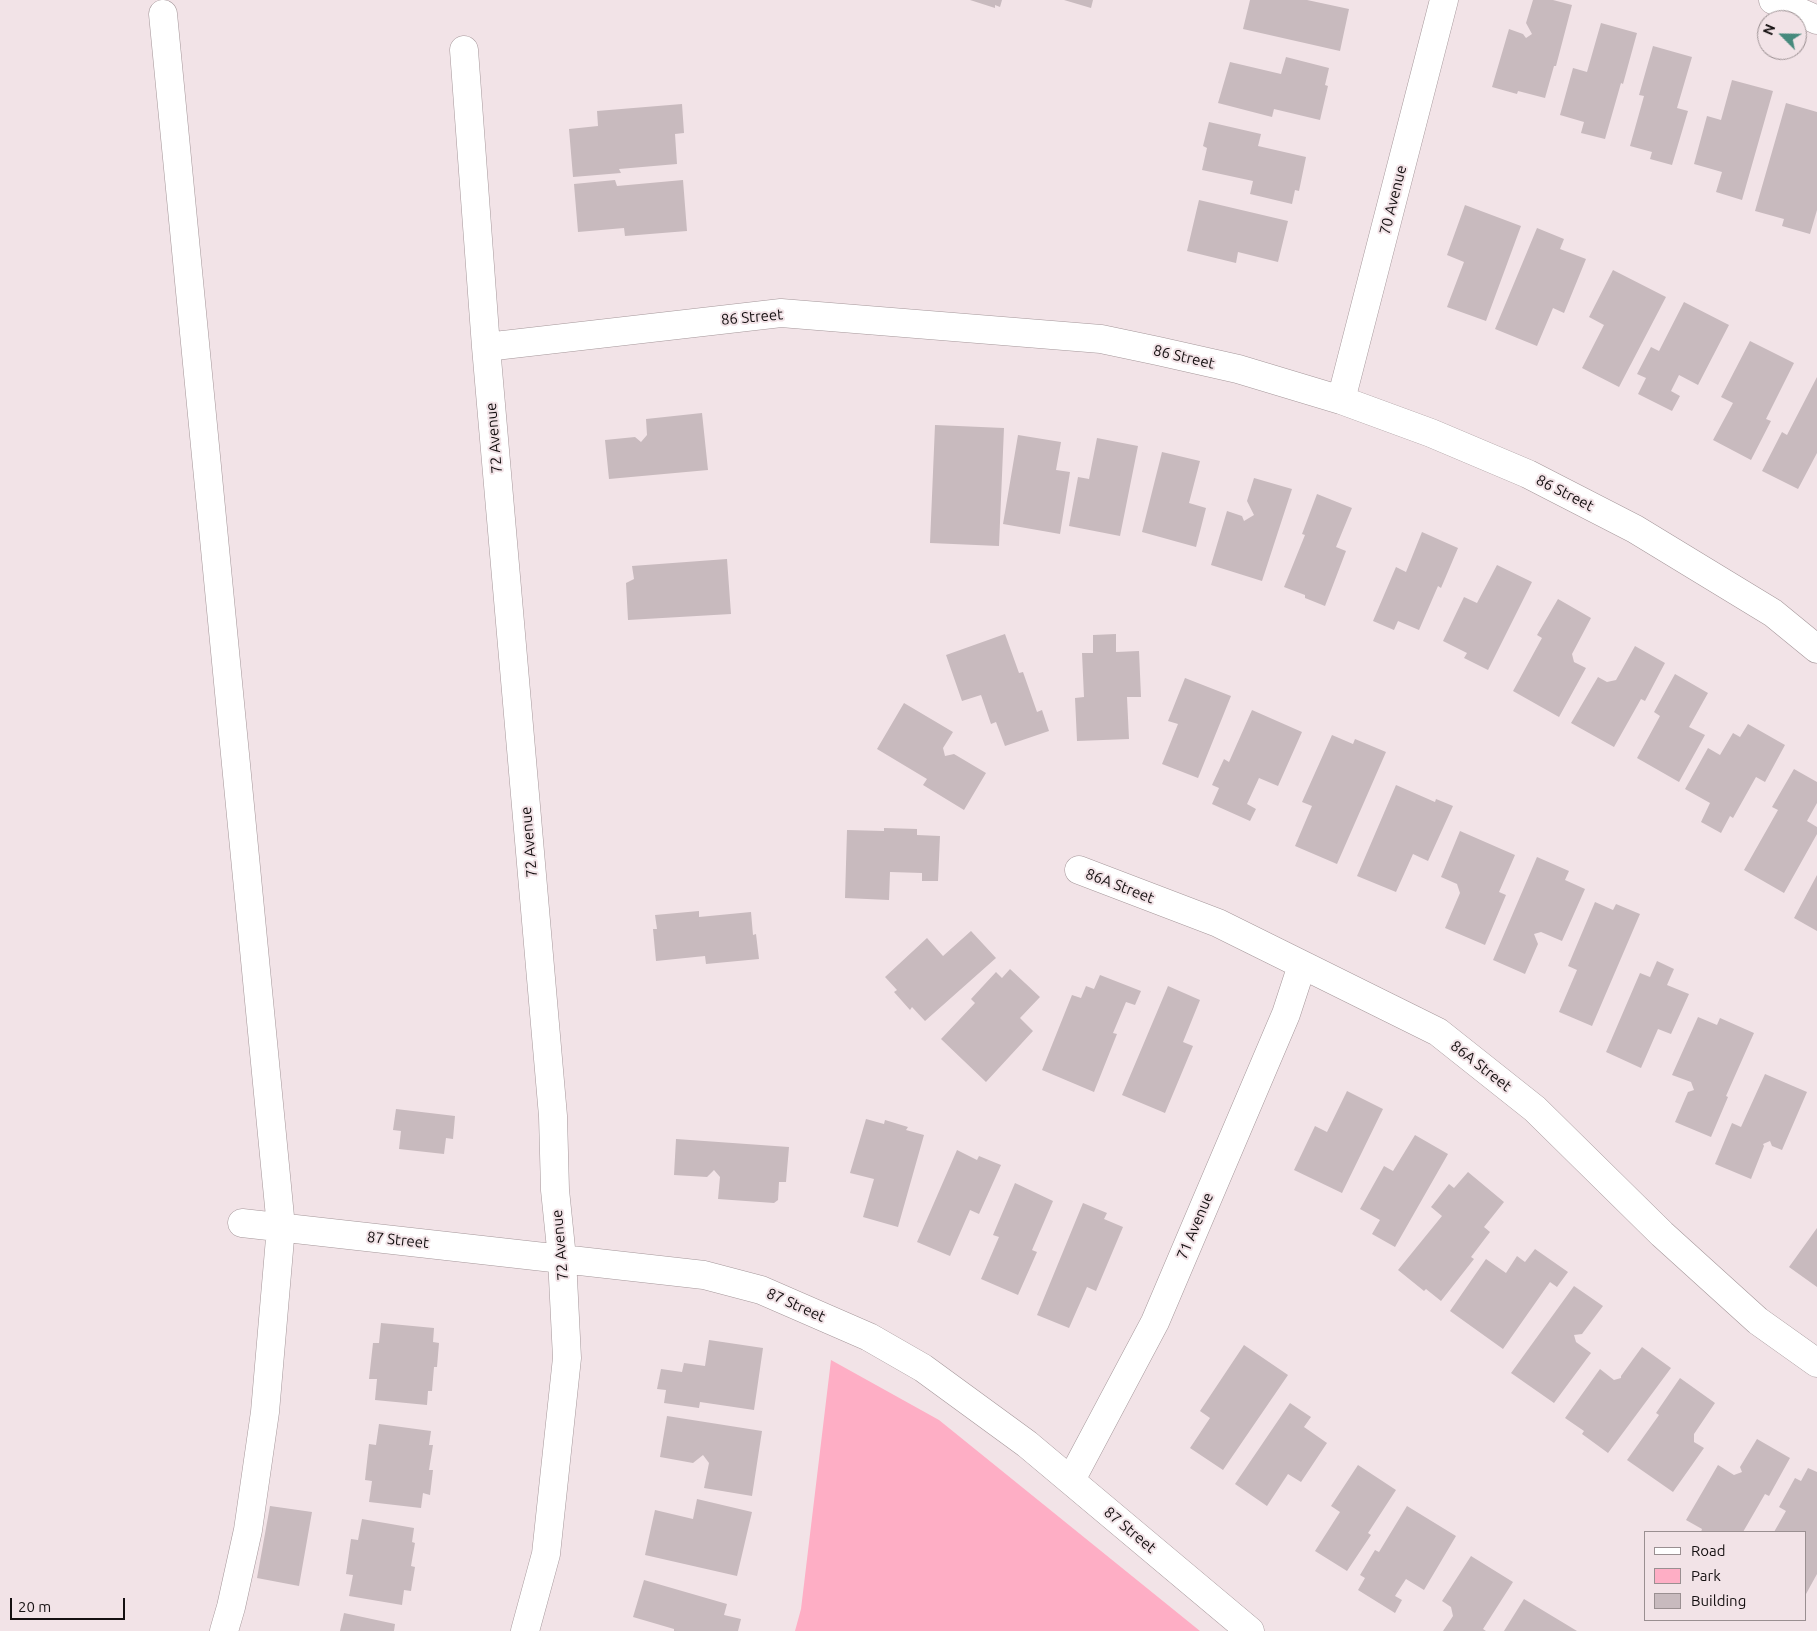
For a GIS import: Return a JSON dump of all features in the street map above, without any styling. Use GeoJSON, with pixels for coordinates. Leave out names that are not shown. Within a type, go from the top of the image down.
{"type":"FeatureCollection","features":[{"type":"Feature","properties":{"kind":"street","name":"70 Avenue"},"geometry":{"type":"LineString","coordinates":[[1342,400],[1444,0]]}},
{"type":"Feature","properties":{"kind":"street"},"geometry":{"type":"LineString","coordinates":[[1773,0],[1817,20]]}},
{"type":"Feature","properties":{"kind":"street"},"geometry":{"type":"LineString","coordinates":[[163,14],[280,1227],[263,1422],[248,1530],[224,1631]]}},
{"type":"Feature","properties":{"kind":"street","name":"72 Avenue"},"geometry":{"type":"LineString","coordinates":[[464,50],[486,347],[551,1096],[555,1190],[562,1258],[567,1358],[546,1554],[525,1631]]}},
{"type":"Feature","properties":{"kind":"street","name":"86 Street"},"geometry":{"type":"LineString","coordinates":[[486,347],[781,313],[1101,339],[1238,369],[1342,400],[1431,433],[1528,474],[1636,529],[1773,613],[1817,649]]}},
{"type":"Feature","properties":{"kind":"street","name":"86A Street"},"geometry":{"type":"LineString","coordinates":[[1079,870],[1218,923],[1438,1032],[1535,1109],[1662,1234],[1758,1321],[1817,1364]]}},
{"type":"Feature","properties":{"kind":"street","name":"71 Avenue"},"geometry":{"type":"LineString","coordinates":[[1071,1480],[1155,1322],[1286,1014],[1302,965]]}},
{"type":"Feature","properties":{"kind":"street","name":"87 Street"},"geometry":{"type":"LineString","coordinates":[[242,1223],[704,1275],[761,1290],[869,1337],[923,1368],[1027,1444],[1250,1631]]}},
{"type":"Feature","properties":{"kind":"green space"},"geometry":{"type":"Polygon","coordinates":[[[831,1360],[939,1420],[1200,1631],[795,1631],[801,1609],[831,1360]]]}},
{"type":"Feature","properties":{"kind":"building"},"geometry":{"type":"Polygon","coordinates":[[[970,0],[1002,0],[1000,7],[995,5],[995,8],[970,0]]]}},
{"type":"Feature","properties":{"kind":"building"},"geometry":{"type":"Polygon","coordinates":[[[1064,0],[1093,0],[1091,8],[1064,0]]]}},
{"type":"Feature","properties":{"kind":"building"},"geometry":{"type":"Polygon","coordinates":[[[1250,0],[1307,0],[1349,9],[1340,51],[1243,29],[1250,0]]]}},
{"type":"Feature","properties":{"kind":"building"},"geometry":{"type":"Polygon","coordinates":[[[1533,0],[1553,0],[1572,5],[1556,66],[1554,66],[1545,98],[1518,91],[1517,94],[1492,87],[1509,29],[1523,34],[1526,38],[1532,34],[1526,23],[1533,0]]]}},
{"type":"Feature","properties":{"kind":"building"},"geometry":{"type":"Polygon","coordinates":[[[1601,23],[1637,33],[1605,139],[1581,133],[1584,122],[1560,115],[1573,68],[1587,72],[1601,23]]]}},
{"type":"Feature","properties":{"kind":"building"},"geometry":{"type":"Polygon","coordinates":[[[1653,46],[1692,57],[1677,108],[1688,111],[1672,165],[1650,159],[1652,152],[1630,146],[1644,96],[1639,95],[1653,46]]]}},
{"type":"Feature","properties":{"kind":"building"},"geometry":{"type":"Polygon","coordinates":[[[1286,57],[1329,68],[1325,85],[1328,86],[1320,120],[1274,109],[1272,117],[1218,103],[1230,62],[1281,74],[1286,57]]]}},
{"type":"Feature","properties":{"kind":"building"},"geometry":{"type":"Polygon","coordinates":[[[1732,80],[1773,91],[1742,200],[1716,192],[1722,172],[1694,164],[1707,116],[1721,120],[1732,80]]]}},
{"type":"Feature","properties":{"kind":"building"},"geometry":{"type":"Polygon","coordinates":[[[1786,103],[1817,112],[1817,210],[1810,234],[1782,226],[1784,219],[1755,211],[1786,103]]]}},
{"type":"Feature","properties":{"kind":"building"},"geometry":{"type":"Polygon","coordinates":[[[682,104],[684,133],[675,134],[677,164],[619,169],[621,173],[573,177],[569,129],[598,126],[597,111],[682,104]]]}},
{"type":"Feature","properties":{"kind":"building"},"geometry":{"type":"Polygon","coordinates":[[[1209,122],[1261,134],[1258,146],[1306,157],[1299,191],[1295,190],[1292,204],[1250,194],[1253,181],[1202,170],[1207,148],[1203,146],[1209,122]]]}},
{"type":"Feature","properties":{"kind":"building"},"geometry":{"type":"Polygon","coordinates":[[[615,180],[617,186],[683,180],[687,231],[625,236],[624,228],[578,232],[574,184],[615,180]]]}},
{"type":"Feature","properties":{"kind":"building"},"geometry":{"type":"Polygon","coordinates":[[[1199,200],[1288,221],[1278,262],[1238,252],[1236,263],[1187,251],[1199,200]]]}},
{"type":"Feature","properties":{"kind":"building"},"geometry":{"type":"Polygon","coordinates":[[[1465,205],[1521,226],[1486,321],[1447,307],[1464,262],[1447,255],[1465,205]]]}},
{"type":"Feature","properties":{"kind":"building"},"geometry":{"type":"Polygon","coordinates":[[[1537,228],[1564,239],[1560,249],[1586,259],[1564,313],[1553,308],[1537,346],[1495,329],[1537,228]]]}},
{"type":"Feature","properties":{"kind":"building"},"geometry":{"type":"Polygon","coordinates":[[[1613,270],[1666,297],[1619,387],[1582,368],[1604,325],[1589,317],[1613,270]]]}},
{"type":"Feature","properties":{"kind":"building"},"geometry":{"type":"Polygon","coordinates":[[[1684,302],[1729,325],[1698,385],[1679,375],[1671,391],[1680,396],[1672,411],[1638,394],[1646,378],[1637,374],[1651,347],[1659,351],[1684,302]]]}},
{"type":"Feature","properties":{"kind":"building"},"geometry":{"type":"Polygon","coordinates":[[[1750,341],[1794,363],[1766,419],[1771,421],[1751,460],[1713,440],[1733,403],[1721,397],[1750,341]]]}},
{"type":"Feature","properties":{"kind":"building"},"geometry":{"type":"Polygon","coordinates":[[[1817,377],[1817,453],[1798,489],[1762,471],[1782,432],[1787,435],[1817,377]]]}},
{"type":"Feature","properties":{"kind":"building"},"geometry":{"type":"Polygon","coordinates":[[[702,413],[708,470],[609,479],[605,440],[635,437],[641,442],[647,435],[646,419],[702,413]]]}},
{"type":"Feature","properties":{"kind":"building"},"geometry":{"type":"Polygon","coordinates":[[[935,425],[1004,428],[999,546],[930,543],[935,425]]]}},
{"type":"Feature","properties":{"kind":"building"},"geometry":{"type":"Polygon","coordinates":[[[1018,435],[1061,442],[1056,470],[1070,472],[1060,534],[1003,524],[1018,435]]]}},
{"type":"Feature","properties":{"kind":"building"},"geometry":{"type":"Polygon","coordinates":[[[1097,438],[1138,446],[1120,536],[1069,526],[1078,477],[1089,479],[1097,438]]]}},
{"type":"Feature","properties":{"kind":"building"},"geometry":{"type":"Polygon","coordinates":[[[1162,452],[1200,461],[1189,503],[1206,508],[1196,547],[1142,532],[1162,452]]]}},
{"type":"Feature","properties":{"kind":"building"},"geometry":{"type":"Polygon","coordinates":[[[1254,478],[1292,489],[1262,581],[1211,565],[1227,511],[1242,516],[1244,521],[1254,515],[1247,501],[1254,478]]]}},
{"type":"Feature","properties":{"kind":"building"},"geometry":{"type":"Polygon","coordinates":[[[1317,494],[1352,508],[1336,547],[1346,551],[1325,606],[1305,598],[1305,595],[1284,587],[1305,535],[1302,534],[1317,494]]]}},
{"type":"Feature","properties":{"kind":"building"},"geometry":{"type":"Polygon","coordinates":[[[1422,532],[1458,548],[1441,588],[1438,586],[1419,630],[1398,621],[1394,630],[1373,621],[1396,567],[1406,572],[1422,532]]]}},
{"type":"Feature","properties":{"kind":"building"},"geometry":{"type":"Polygon","coordinates":[[[727,559],[731,614],[628,620],[626,583],[634,579],[632,566],[727,559]]]}},
{"type":"Feature","properties":{"kind":"building"},"geometry":{"type":"Polygon","coordinates":[[[1497,565],[1532,582],[1488,670],[1464,658],[1467,653],[1443,641],[1464,597],[1477,603],[1497,565]]]}},
{"type":"Feature","properties":{"kind":"building"},"geometry":{"type":"Polygon","coordinates":[[[1558,599],[1591,618],[1572,654],[1574,662],[1586,668],[1559,717],[1513,691],[1542,638],[1537,635],[1558,599]]]}},
{"type":"Feature","properties":{"kind":"building"},"geometry":{"type":"Polygon","coordinates":[[[1005,634],[1019,673],[1023,672],[1037,712],[1042,710],[1049,731],[1005,746],[996,722],[991,724],[981,695],[962,701],[946,655],[1005,634]]]}},
{"type":"Feature","properties":{"kind":"building"},"geometry":{"type":"Polygon","coordinates":[[[1116,634],[1116,652],[1139,651],[1141,697],[1127,697],[1129,739],[1077,741],[1075,698],[1084,697],[1082,653],[1093,653],[1093,635],[1116,634]]]}},
{"type":"Feature","properties":{"kind":"building"},"geometry":{"type":"Polygon","coordinates":[[[1635,646],[1665,663],[1645,701],[1641,699],[1614,747],[1571,723],[1598,677],[1607,682],[1616,680],[1635,646]]]}},
{"type":"Feature","properties":{"kind":"building"},"geometry":{"type":"Polygon","coordinates":[[[1675,674],[1708,693],[1689,727],[1705,735],[1679,782],[1637,758],[1660,716],[1654,712],[1675,674]]]}},
{"type":"Feature","properties":{"kind":"building"},"geometry":{"type":"Polygon","coordinates":[[[1185,678],[1231,696],[1198,778],[1162,764],[1178,724],[1168,721],[1185,678]]]}},
{"type":"Feature","properties":{"kind":"building"},"geometry":{"type":"Polygon","coordinates":[[[904,703],[953,732],[943,748],[945,756],[954,754],[986,773],[964,810],[923,785],[927,779],[877,749],[904,703]]]}},
{"type":"Feature","properties":{"kind":"building"},"geometry":{"type":"Polygon","coordinates":[[[1252,710],[1302,732],[1278,786],[1259,778],[1247,804],[1256,809],[1250,821],[1212,804],[1219,788],[1212,785],[1224,759],[1229,762],[1252,710]]]}},
{"type":"Feature","properties":{"kind":"building"},"geometry":{"type":"Polygon","coordinates":[[[1748,724],[1785,745],[1765,782],[1756,777],[1733,818],[1730,816],[1721,833],[1701,822],[1710,803],[1685,789],[1708,748],[1720,755],[1733,733],[1740,737],[1748,724]]]}},
{"type":"Feature","properties":{"kind":"building"},"geometry":{"type":"Polygon","coordinates":[[[1332,735],[1353,744],[1355,739],[1386,752],[1337,864],[1295,846],[1312,806],[1302,802],[1332,735]]]}},
{"type":"Feature","properties":{"kind":"building"},"geometry":{"type":"Polygon","coordinates":[[[1794,769],[1817,782],[1817,803],[1807,821],[1817,827],[1817,834],[1784,893],[1744,870],[1778,810],[1772,807],[1794,769]]]}},
{"type":"Feature","properties":{"kind":"building"},"geometry":{"type":"Polygon","coordinates":[[[1396,785],[1435,802],[1436,799],[1453,806],[1428,861],[1413,854],[1396,892],[1357,876],[1396,785]]]}},
{"type":"Feature","properties":{"kind":"building"},"geometry":{"type":"Polygon","coordinates":[[[884,828],[917,829],[917,835],[940,836],[938,881],[922,881],[922,873],[890,872],[889,900],[845,898],[847,830],[884,831],[884,828]]]}},
{"type":"Feature","properties":{"kind":"building"},"geometry":{"type":"Polygon","coordinates":[[[1460,831],[1515,855],[1499,892],[1506,895],[1485,945],[1445,928],[1460,893],[1457,884],[1441,877],[1460,831]]]}},
{"type":"Feature","properties":{"kind":"building"},"geometry":{"type":"Polygon","coordinates":[[[1537,857],[1569,871],[1565,880],[1585,889],[1562,941],[1541,932],[1534,934],[1538,944],[1525,974],[1493,960],[1537,857]]]}},
{"type":"Feature","properties":{"kind":"building"},"geometry":{"type":"Polygon","coordinates":[[[1817,875],[1817,931],[1794,918],[1817,875]]]}},
{"type":"Feature","properties":{"kind":"building"},"geometry":{"type":"Polygon","coordinates":[[[1595,902],[1613,910],[1616,904],[1640,914],[1592,1026],[1559,1012],[1577,970],[1568,966],[1595,902]]]}},
{"type":"Feature","properties":{"kind":"building"},"geometry":{"type":"Polygon","coordinates":[[[699,911],[699,917],[751,912],[753,935],[756,934],[759,959],[706,964],[705,956],[656,961],[653,929],[657,929],[655,915],[699,911]]]}},
{"type":"Feature","properties":{"kind":"building"},"geometry":{"type":"Polygon","coordinates":[[[971,931],[996,958],[925,1021],[912,1007],[910,1010],[894,992],[897,990],[885,977],[927,938],[943,956],[971,931]]]}},
{"type":"Feature","properties":{"kind":"building"},"geometry":{"type":"Polygon","coordinates":[[[1657,961],[1674,969],[1667,985],[1689,994],[1671,1034],[1658,1029],[1641,1068],[1606,1052],[1640,973],[1650,977],[1657,961]]]}},
{"type":"Feature","properties":{"kind":"building"},"geometry":{"type":"Polygon","coordinates":[[[1010,969],[1040,997],[1020,1018],[1033,1031],[986,1082],[941,1039],[975,1003],[971,999],[996,972],[1002,978],[1010,969]]]}},
{"type":"Feature","properties":{"kind":"building"},"geometry":{"type":"Polygon","coordinates":[[[1100,975],[1141,991],[1135,1005],[1126,1002],[1113,1033],[1117,1034],[1094,1092],[1042,1070],[1072,995],[1081,998],[1086,986],[1094,989],[1100,975]]]}},
{"type":"Feature","properties":{"kind":"building"},"geometry":{"type":"Polygon","coordinates":[[[1168,986],[1200,1000],[1183,1042],[1193,1046],[1165,1113],[1122,1095],[1168,986]]]}},
{"type":"Feature","properties":{"kind":"building"},"geometry":{"type":"Polygon","coordinates":[[[1698,1017],[1717,1025],[1720,1018],[1754,1033],[1726,1096],[1728,1097],[1711,1137],[1675,1122],[1688,1092],[1694,1090],[1691,1082],[1672,1075],[1698,1017]]]}},
{"type":"Feature","properties":{"kind":"building"},"geometry":{"type":"Polygon","coordinates":[[[1765,1074],[1807,1092],[1782,1150],[1772,1146],[1770,1141],[1763,1144],[1764,1146],[1751,1179],[1715,1164],[1732,1123],[1741,1127],[1765,1074]]]}},
{"type":"Feature","properties":{"kind":"building"},"geometry":{"type":"Polygon","coordinates":[[[1347,1091],[1383,1109],[1342,1193],[1294,1170],[1315,1126],[1327,1132],[1347,1091]]]}},
{"type":"Feature","properties":{"kind":"building"},"geometry":{"type":"Polygon","coordinates":[[[396,1109],[455,1116],[453,1139],[446,1138],[444,1154],[399,1149],[401,1131],[393,1130],[396,1109]]]}},
{"type":"Feature","properties":{"kind":"building"},"geometry":{"type":"Polygon","coordinates":[[[866,1119],[884,1124],[885,1120],[908,1127],[906,1130],[924,1135],[898,1227],[863,1217],[874,1179],[850,1173],[866,1119]]]}},
{"type":"Feature","properties":{"kind":"building"},"geometry":{"type":"Polygon","coordinates":[[[1415,1135],[1448,1154],[1395,1247],[1372,1234],[1380,1220],[1360,1209],[1384,1166],[1393,1171],[1415,1135]]]}},
{"type":"Feature","properties":{"kind":"building"},"geometry":{"type":"Polygon","coordinates":[[[676,1139],[789,1147],[786,1182],[779,1182],[778,1200],[774,1203],[718,1199],[720,1177],[714,1170],[707,1177],[674,1175],[676,1139]]]}},
{"type":"Feature","properties":{"kind":"building"},"geometry":{"type":"Polygon","coordinates":[[[957,1150],[977,1160],[979,1156],[1001,1165],[979,1214],[970,1210],[950,1256],[917,1242],[957,1150]]]}},
{"type":"Feature","properties":{"kind":"building"},"geometry":{"type":"Polygon","coordinates":[[[1468,1172],[1504,1202],[1484,1227],[1490,1232],[1471,1257],[1474,1259],[1441,1301],[1426,1289],[1424,1291],[1398,1270],[1442,1216],[1431,1207],[1449,1184],[1454,1188],[1468,1172]]]}},
{"type":"Feature","properties":{"kind":"building"},"geometry":{"type":"Polygon","coordinates":[[[1015,1183],[1053,1201],[1032,1250],[1037,1252],[1018,1295],[981,1279],[999,1237],[993,1235],[1015,1183]]]}},
{"type":"Feature","properties":{"kind":"building"},"geometry":{"type":"Polygon","coordinates":[[[1083,1203],[1107,1213],[1104,1219],[1123,1227],[1096,1291],[1087,1287],[1069,1328],[1037,1315],[1083,1203]]]}},
{"type":"Feature","properties":{"kind":"building"},"geometry":{"type":"Polygon","coordinates":[[[1817,1228],[1817,1287],[1789,1267],[1817,1228]]]}},
{"type":"Feature","properties":{"kind":"building"},"geometry":{"type":"Polygon","coordinates":[[[1535,1249],[1568,1272],[1557,1287],[1550,1282],[1503,1349],[1450,1311],[1486,1259],[1506,1273],[1517,1256],[1525,1262],[1535,1249]]]}},
{"type":"Feature","properties":{"kind":"building"},"geometry":{"type":"Polygon","coordinates":[[[1574,1286],[1603,1306],[1582,1334],[1574,1335],[1576,1342],[1591,1353],[1554,1403],[1511,1373],[1574,1286]]]}},
{"type":"Feature","properties":{"kind":"building"},"geometry":{"type":"Polygon","coordinates":[[[381,1323],[434,1328],[433,1342],[439,1343],[437,1367],[434,1367],[432,1391],[428,1391],[427,1405],[375,1400],[377,1379],[369,1379],[373,1343],[379,1343],[381,1323]]]}},
{"type":"Feature","properties":{"kind":"building"},"geometry":{"type":"Polygon","coordinates":[[[709,1340],[763,1348],[754,1410],[700,1402],[699,1408],[664,1403],[666,1390],[657,1389],[661,1369],[682,1372],[684,1363],[705,1366],[709,1340]]]}},
{"type":"Feature","properties":{"kind":"building"},"geometry":{"type":"Polygon","coordinates":[[[1244,1345],[1288,1375],[1223,1470],[1190,1448],[1210,1418],[1200,1411],[1244,1345]]]}},
{"type":"Feature","properties":{"kind":"building"},"geometry":{"type":"Polygon","coordinates":[[[1642,1347],[1671,1368],[1608,1453],[1582,1434],[1584,1431],[1565,1418],[1600,1369],[1614,1380],[1621,1378],[1642,1347]]]}},
{"type":"Feature","properties":{"kind":"building"},"geometry":{"type":"Polygon","coordinates":[[[1680,1378],[1715,1403],[1694,1434],[1694,1442],[1704,1448],[1673,1492],[1627,1460],[1659,1415],[1656,1413],[1680,1378]]]}},
{"type":"Feature","properties":{"kind":"building"},"geometry":{"type":"Polygon","coordinates":[[[1290,1403],[1311,1417],[1304,1427],[1327,1443],[1301,1482],[1288,1474],[1267,1506],[1235,1484],[1290,1403]]]}},
{"type":"Feature","properties":{"kind":"building"},"geometry":{"type":"Polygon","coordinates":[[[667,1416],[762,1431],[752,1496],[704,1488],[709,1463],[703,1455],[693,1463],[660,1457],[667,1416]]]}},
{"type":"Feature","properties":{"kind":"building"},"geometry":{"type":"Polygon","coordinates":[[[379,1424],[431,1431],[429,1445],[433,1445],[429,1470],[433,1470],[430,1495],[423,1493],[421,1508],[369,1502],[372,1481],[365,1480],[369,1444],[376,1445],[379,1424]]]}},
{"type":"Feature","properties":{"kind":"building"},"geometry":{"type":"Polygon","coordinates":[[[1757,1439],[1790,1458],[1769,1496],[1765,1494],[1744,1531],[1701,1531],[1702,1529],[1686,1520],[1718,1465],[1734,1475],[1742,1472],[1740,1467],[1757,1439]]]}},
{"type":"Feature","properties":{"kind":"building"},"geometry":{"type":"Polygon","coordinates":[[[1358,1465],[1396,1490],[1368,1533],[1371,1535],[1347,1571],[1315,1551],[1340,1512],[1331,1506],[1358,1465]]]}},
{"type":"Feature","properties":{"kind":"building"},"geometry":{"type":"Polygon","coordinates":[[[1808,1468],[1817,1472],[1817,1574],[1807,1592],[1807,1531],[1775,1531],[1786,1511],[1779,1507],[1795,1478],[1801,1481],[1808,1468]]]}},
{"type":"Feature","properties":{"kind":"building"},"geometry":{"type":"Polygon","coordinates":[[[697,1499],[752,1512],[737,1576],[645,1555],[655,1510],[693,1519],[697,1499]]]}},
{"type":"Feature","properties":{"kind":"building"},"geometry":{"type":"Polygon","coordinates":[[[270,1506],[312,1512],[299,1586],[257,1578],[270,1506]]]}},
{"type":"Feature","properties":{"kind":"building"},"geometry":{"type":"Polygon","coordinates":[[[1407,1506],[1456,1536],[1424,1590],[1406,1579],[1395,1596],[1402,1600],[1395,1613],[1358,1590],[1365,1578],[1360,1575],[1375,1550],[1379,1552],[1407,1506]]]}},
{"type":"Feature","properties":{"kind":"building"},"geometry":{"type":"Polygon","coordinates":[[[362,1519],[414,1528],[412,1542],[415,1543],[411,1566],[415,1567],[411,1591],[404,1590],[402,1605],[349,1596],[353,1575],[346,1574],[351,1539],[358,1540],[362,1519]]]}},
{"type":"Feature","properties":{"kind":"building"},"geometry":{"type":"Polygon","coordinates":[[[1471,1556],[1513,1582],[1483,1629],[1486,1631],[1443,1631],[1453,1616],[1451,1607],[1442,1601],[1471,1556]]]}},
{"type":"Feature","properties":{"kind":"building"},"geometry":{"type":"Polygon","coordinates":[[[644,1580],[727,1604],[724,1615],[741,1619],[738,1631],[674,1631],[674,1629],[633,1617],[644,1580]]]}},
{"type":"Feature","properties":{"kind":"building"},"geometry":{"type":"Polygon","coordinates":[[[1524,1599],[1577,1631],[1504,1631],[1524,1599]]]}},
{"type":"Feature","properties":{"kind":"building"},"geometry":{"type":"Polygon","coordinates":[[[344,1613],[395,1624],[394,1631],[340,1631],[344,1613]]]}}]}
